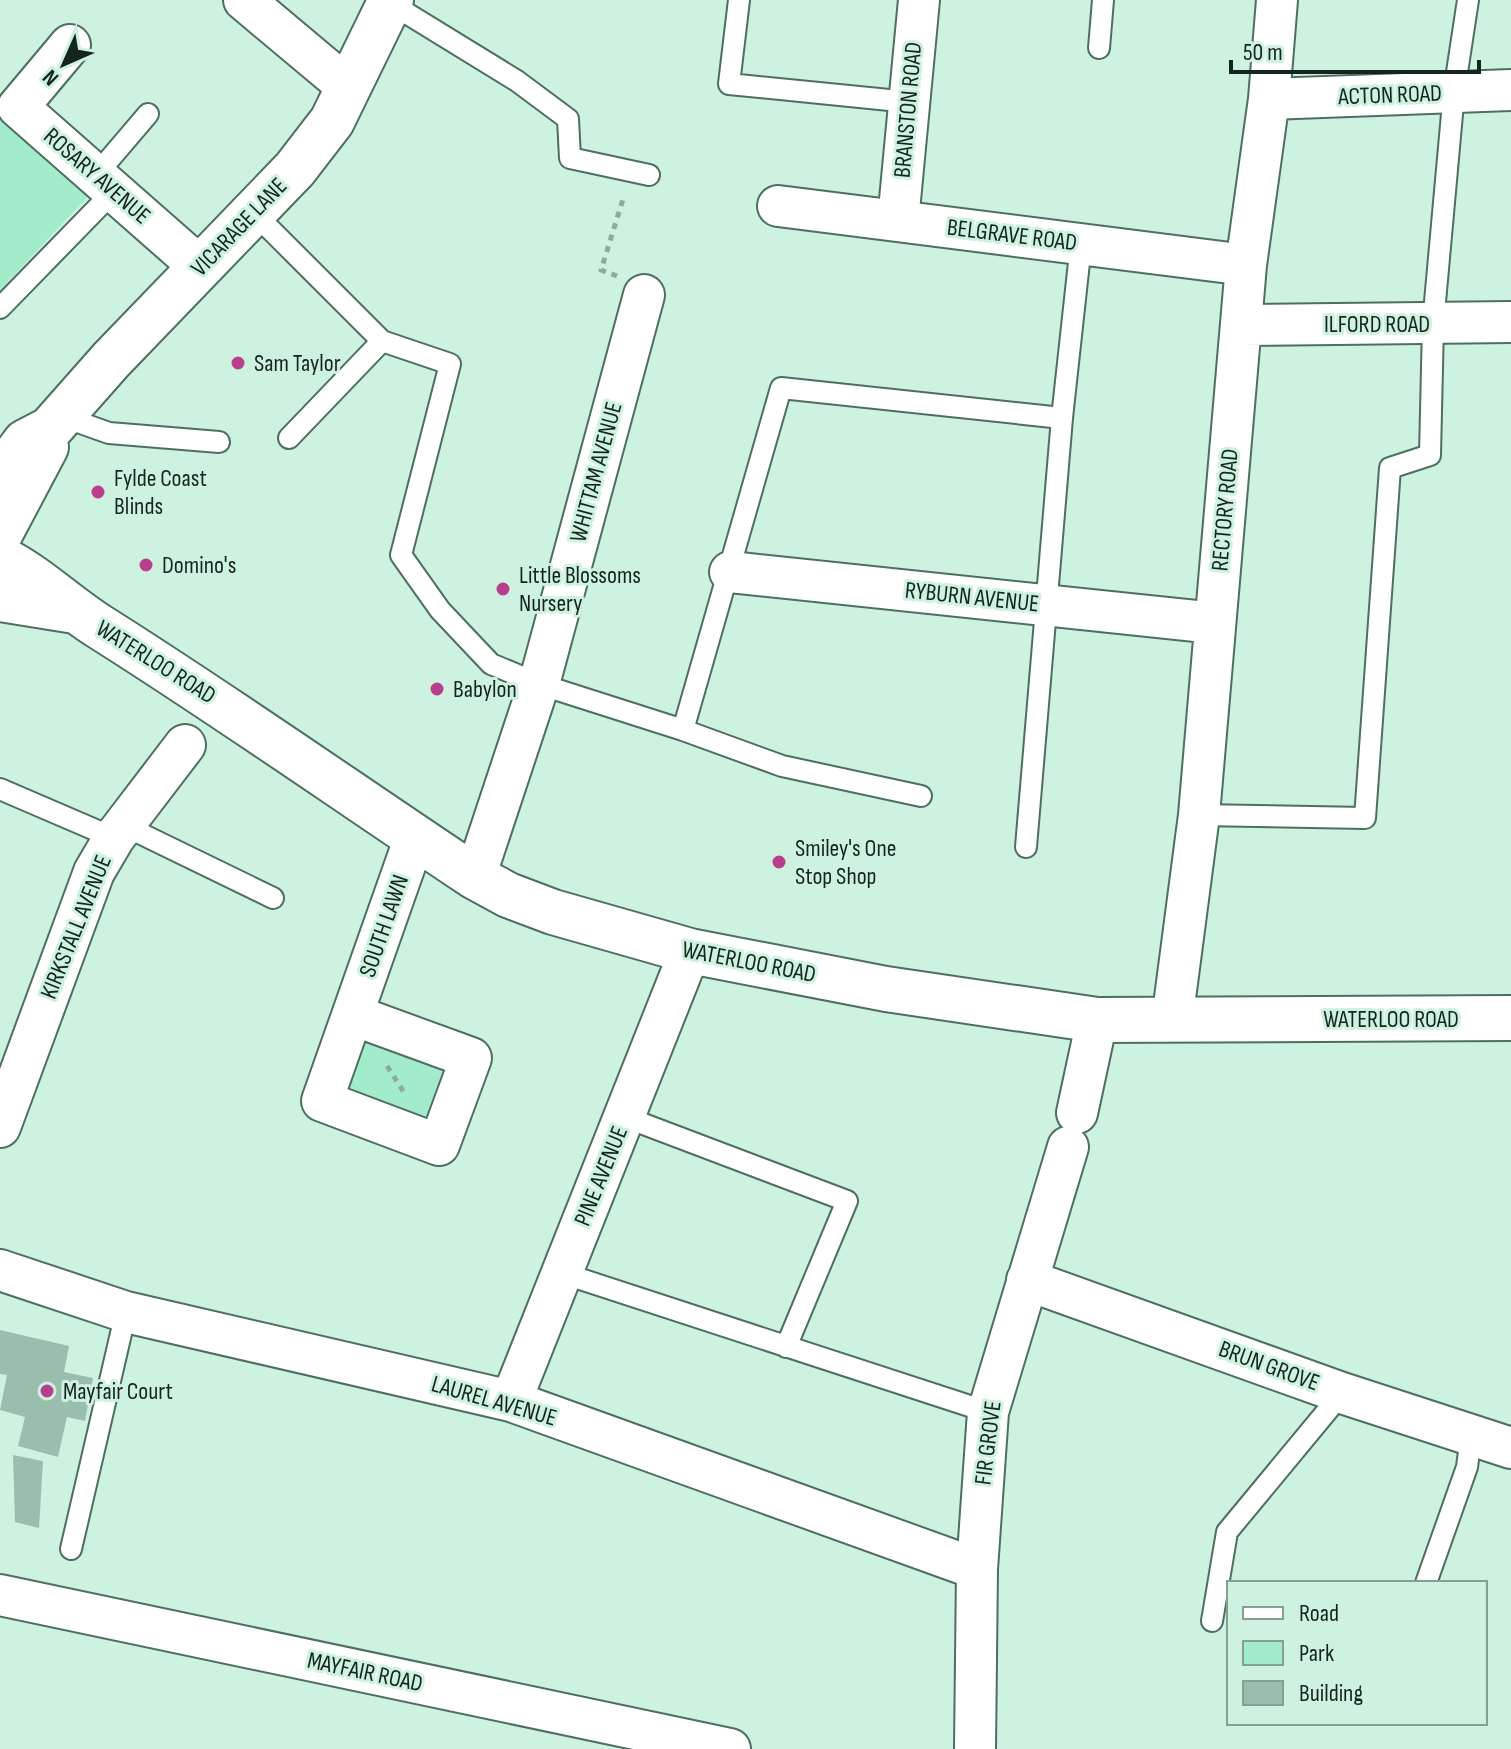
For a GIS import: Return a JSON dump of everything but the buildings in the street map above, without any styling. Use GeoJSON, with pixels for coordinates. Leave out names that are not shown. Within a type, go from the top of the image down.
{"type":"FeatureCollection","features":[{"type":"Feature","properties":{"kind":"main road","name":"VICARAGE LANE"},"geometry":{"type":"LineString","coordinates":[[0,476],[25,442],[55,422],[295,169],[332,121],[390,2]]}},
{"type":"Feature","properties":{"kind":"main road","name":"VICARAGE LANE"},"geometry":{"type":"LineString","coordinates":[[0,534],[45,451],[55,422]]}},
{"type":"Feature","properties":{"kind":"main road","name":"WATERLOO ROAD"},"geometry":{"type":"LineString","coordinates":[[0,558],[26,571],[75,611],[218,701],[475,877],[508,895],[553,912],[690,951],[886,989],[1097,1020],[1511,1018]]}},
{"type":"Feature","properties":{"kind":"main road","name":"WATERLOO ROAD"},"geometry":{"type":"LineString","coordinates":[[0,599],[75,611]]}},
{"type":"Feature","properties":{"kind":"street"},"geometry":{"type":"LineString","coordinates":[[244,0],[349,88]]}},
{"type":"Feature","properties":{"kind":"street","name":"BRANSTON ROAD"},"geometry":{"type":"LineString","coordinates":[[898,221],[919,0]]}},
{"type":"Feature","properties":{"kind":"street","name":"RECTORY ROAD"},"geometry":{"type":"LineString","coordinates":[[1172,1021],[1199,815],[1246,265],[1269,99],[1277,0]]}},
{"type":"Feature","properties":{"kind":"street","name":"ROSARY AVENUE"},"geometry":{"type":"LineString","coordinates":[[70,45],[9,100],[97,194],[200,267]]}},
{"type":"Feature","properties":{"kind":"street","name":"ACTON ROAD"},"geometry":{"type":"LineString","coordinates":[[1269,99],[1511,90]]}},
{"type":"Feature","properties":{"kind":"street","name":"BELGRAVE ROAD"},"geometry":{"type":"LineString","coordinates":[[778,206],[1246,265]]}},
{"type":"Feature","properties":{"kind":"street","name":"WHITTAM AVENUE"},"geometry":{"type":"LineString","coordinates":[[475,877],[539,684],[644,295]]}},
{"type":"Feature","properties":{"kind":"street","name":"ILFORD ROAD"},"geometry":{"type":"LineString","coordinates":[[1243,325],[1511,322]]}},
{"type":"Feature","properties":{"kind":"street","name":"RYBURN AVENUE"},"geometry":{"type":"LineString","coordinates":[[730,572],[1215,623]]}},
{"type":"Feature","properties":{"kind":"street","name":"KIRKSTALL AVENUE"},"geometry":{"type":"LineString","coordinates":[[0,1127],[94,872],[118,832],[185,745]]}},
{"type":"Feature","properties":{"kind":"street","name":"SOUTH LAWN"},"geometry":{"type":"LineString","coordinates":[[415,837],[322,1101],[439,1145]]}},
{"type":"Feature","properties":{"kind":"street","name":"PINE AVENUE"},"geometry":{"type":"LineString","coordinates":[[511,1401],[690,951]]}},
{"type":"Feature","properties":{"kind":"street"},"geometry":{"type":"LineString","coordinates":[[353,1015],[471,1058],[439,1145]]}},
{"type":"Feature","properties":{"kind":"street","name":"FIR GROVE"},"geometry":{"type":"LineString","coordinates":[[975,1749],[977,1569],[988,1412],[1072,1130],[1097,1020]]}},
{"type":"Feature","properties":{"kind":"street","name":"LAUREL AVENUE"},"geometry":{"type":"LineString","coordinates":[[0,1270],[126,1312],[511,1401],[977,1569]]}},
{"type":"Feature","properties":{"kind":"street","name":"BRUN GROVE"},"geometry":{"type":"LineString","coordinates":[[1027,1280],[1342,1393],[1511,1448]]}},
{"type":"Feature","properties":{"kind":"street","name":"MAYFAIR ROAD"},"geometry":{"type":"LineString","coordinates":[[0,1595],[730,1749]]}},
{"type":"Feature","properties":{"kind":"lane"},"geometry":{"type":"LineString","coordinates":[[739,0],[729,84],[909,102]]}},
{"type":"Feature","properties":{"kind":"lane"},"geometry":{"type":"LineString","coordinates":[[1099,48],[1103,0]]}},
{"type":"Feature","properties":{"kind":"lane"},"geometry":{"type":"LineString","coordinates":[[1199,815],[1365,818],[1390,468],[1430,455],[1433,324],[1454,92],[1468,0]]}},
{"type":"Feature","properties":{"kind":"lane"},"geometry":{"type":"LineString","coordinates":[[390,2],[517,81],[568,119],[570,158],[640,173]]}},
{"type":"Feature","properties":{"kind":"lane"},"geometry":{"type":"LineString","coordinates":[[0,308],[97,194],[148,114]]}},
{"type":"Feature","properties":{"kind":"lane"},"geometry":{"type":"LineString","coordinates":[[253,212],[382,341],[450,364],[401,555],[440,610],[491,664],[539,684],[683,730],[782,766],[921,796]]}},
{"type":"Feature","properties":{"kind":"lane"},"geometry":{"type":"LineString","coordinates":[[1026,847],[1062,418],[1081,244]]}},
{"type":"Feature","properties":{"kind":"lane"},"geometry":{"type":"LineString","coordinates":[[289,438],[382,341]]}},
{"type":"Feature","properties":{"kind":"lane"},"geometry":{"type":"LineString","coordinates":[[683,730],[781,388],[1062,418]]}},
{"type":"Feature","properties":{"kind":"lane"},"geometry":{"type":"LineString","coordinates":[[55,422],[109,433],[219,442]]}},
{"type":"Feature","properties":{"kind":"lane"},"geometry":{"type":"LineString","coordinates":[[0,789],[118,832],[273,898]]}},
{"type":"Feature","properties":{"kind":"lane"},"geometry":{"type":"LineString","coordinates":[[625,1117],[847,1201],[786,1347]]}},
{"type":"Feature","properties":{"kind":"lane"},"geometry":{"type":"LineString","coordinates":[[562,1273],[988,1412]]}},
{"type":"Feature","properties":{"kind":"lane"},"geometry":{"type":"LineString","coordinates":[[71,1549],[126,1312]]}},
{"type":"Feature","properties":{"kind":"lane"},"geometry":{"type":"LineString","coordinates":[[1212,1621],[1227,1532],[1342,1393]]}},
{"type":"Feature","properties":{"kind":"lane"},"geometry":{"type":"LineString","coordinates":[[1427,1581],[1467,1467],[1471,1435]]}},
{"type":"Feature","properties":{"kind":"path"},"geometry":{"type":"LineString","coordinates":[[640,173],[601,270],[619,277],[619,291],[644,295]]}},
{"type":"Feature","properties":{"kind":"path"},"geometry":{"type":"LineString","coordinates":[[353,1015],[439,1145]]}},
{"type":"Feature","properties":{"kind":"green space"},"geometry":{"type":"Polygon","coordinates":[[[0,112],[93,191],[0,290],[0,112]]]}},
{"type":"Feature","properties":{"kind":"green space"},"geometry":{"type":"Polygon","coordinates":[[[353,1015],[471,1058],[439,1145],[322,1101],[353,1015]]]}},
{"type":"Feature","properties":{"kind":"place","name":"Sam Taylor"},"geometry":{"type":"Point","coordinates":[238,363]}},
{"type":"Feature","properties":{"kind":"place","name":"Fylde Coast Blinds"},"geometry":{"type":"Point","coordinates":[98,492]}},
{"type":"Feature","properties":{"kind":"place","name":"Domino's"},"geometry":{"type":"Point","coordinates":[146,565]}},
{"type":"Feature","properties":{"kind":"place","name":"Little Blossoms Nursery"},"geometry":{"type":"Point","coordinates":[503,589]}},
{"type":"Feature","properties":{"kind":"place","name":"Babylon"},"geometry":{"type":"Point","coordinates":[437,689]}},
{"type":"Feature","properties":{"kind":"place","name":"Smiley's One Stop Shop"},"geometry":{"type":"Point","coordinates":[779,862]}},
{"type":"Feature","properties":{"kind":"place","name":"Mayfair Court"},"geometry":{"type":"Point","coordinates":[47,1391]}}]}
